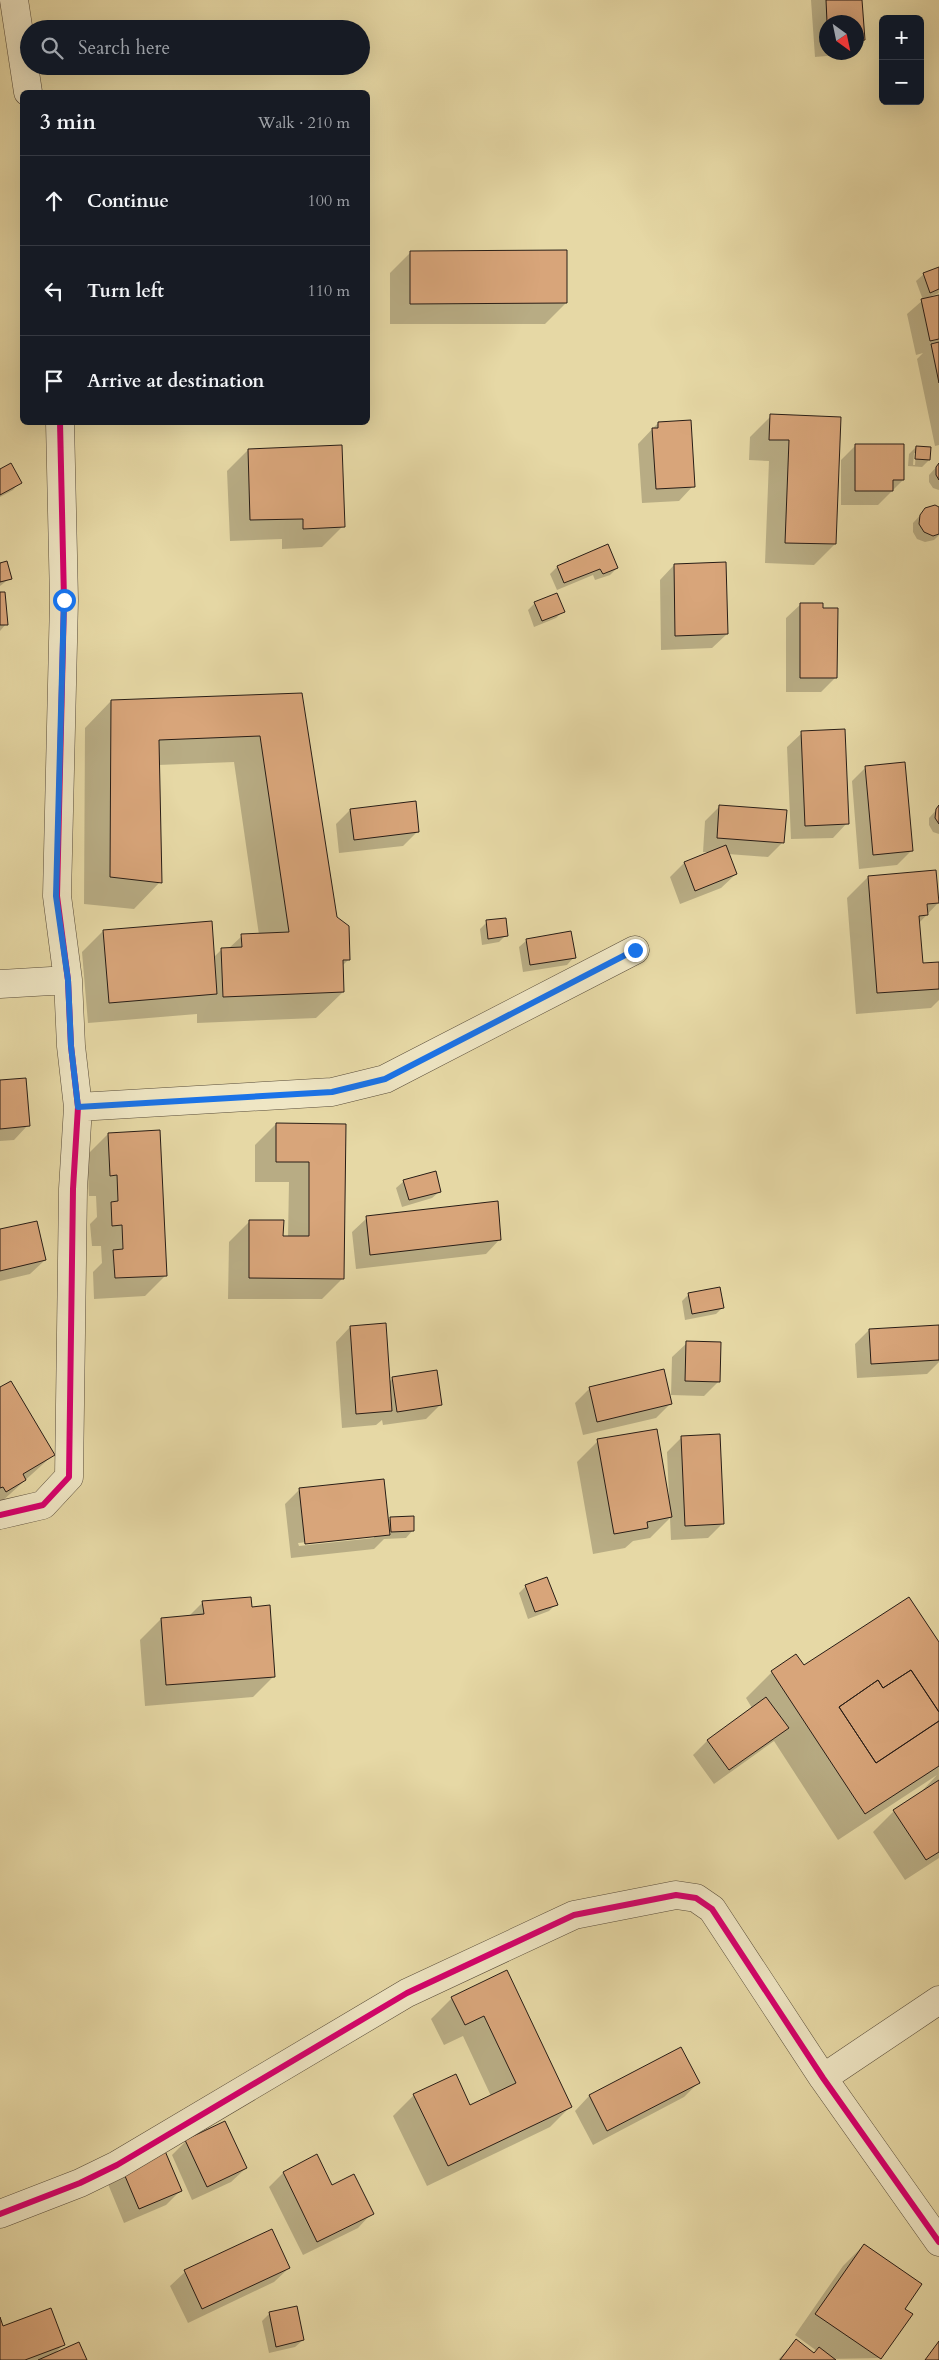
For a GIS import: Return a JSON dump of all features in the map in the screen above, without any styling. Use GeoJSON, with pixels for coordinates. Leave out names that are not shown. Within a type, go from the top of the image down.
{"type":"FeatureCollection","features":[{"type":"Feature","properties":{"kind":"street"},"geometry":{"type":"LineString","coordinates":[[14,0],[20,39]]}},
{"type":"Feature","properties":{"kind":"street"},"geometry":{"type":"LineString","coordinates":[[25,75],[28,90]]}},
{"type":"Feature","properties":{"kind":"street"},"geometry":{"type":"LineString","coordinates":[[0,1515],[43,1505],[70,1477],[73,1188],[78,1107],[71,1046],[68,980],[56,896],[64,600],[60,425]]}},
{"type":"Feature","properties":{"kind":"street"},"geometry":{"type":"LineString","coordinates":[[78,1107],[332,1092],[385,1079],[635,950]]}},
{"type":"Feature","properties":{"kind":"street"},"geometry":{"type":"LineString","coordinates":[[0,984],[68,980]]}},
{"type":"Feature","properties":{"kind":"street"},"geometry":{"type":"LineString","coordinates":[[0,2214],[80,2183],[117,2165],[407,1993],[574,1916],[676,1896],[696,1898],[712,1908],[823,2078],[939,2242]]}},
{"type":"Feature","properties":{"kind":"street"},"geometry":{"type":"LineString","coordinates":[[823,2078],[939,2000]]}},
{"type":"Feature","properties":{"kind":"building"},"geometry":{"type":"Polygon","coordinates":[[[826,0],[862,0],[863,15],[827,15],[826,0]]]}},
{"type":"Feature","properties":{"kind":"building"},"geometry":{"type":"Polygon","coordinates":[[[567,250],[567,303],[410,304],[410,251],[567,250]]]}},
{"type":"Feature","properties":{"kind":"building"},"geometry":{"type":"Polygon","coordinates":[[[939,267],[939,289],[930,293],[923,273],[939,267]]]}},
{"type":"Feature","properties":{"kind":"building"},"geometry":{"type":"Polygon","coordinates":[[[939,295],[939,339],[930,341],[921,299],[939,295]]]}},
{"type":"Feature","properties":{"kind":"building"},"geometry":{"type":"Polygon","coordinates":[[[939,342],[939,383],[931,344],[939,342]]]}},
{"type":"Feature","properties":{"kind":"building"},"geometry":{"type":"Polygon","coordinates":[[[770,414],[841,417],[836,544],[785,543],[789,440],[769,440],[770,414]]]}},
{"type":"Feature","properties":{"kind":"building"},"geometry":{"type":"Polygon","coordinates":[[[691,420],[695,487],[656,489],[652,428],[658,428],[658,422],[691,420]]]}},
{"type":"Feature","properties":{"kind":"building"},"geometry":{"type":"Polygon","coordinates":[[[855,444],[904,444],[904,480],[893,480],[893,491],[855,491],[855,444]]]}},
{"type":"Feature","properties":{"kind":"building"},"geometry":{"type":"Polygon","coordinates":[[[342,445],[345,527],[303,529],[303,519],[250,520],[248,449],[342,445]]]}},
{"type":"Feature","properties":{"kind":"building"},"geometry":{"type":"Polygon","coordinates":[[[916,446],[931,447],[930,460],[915,459],[916,446]]]}},
{"type":"Feature","properties":{"kind":"building"},"geometry":{"type":"Polygon","coordinates":[[[11,463],[22,483],[0,495],[0,469],[11,463]]]}},
{"type":"Feature","properties":{"kind":"building"},"geometry":{"type":"Polygon","coordinates":[[[939,463],[939,480],[936,475],[936,467],[939,463]]]}},
{"type":"Feature","properties":{"kind":"building"},"geometry":{"type":"Polygon","coordinates":[[[935,505],[939,507],[939,534],[933,536],[924,532],[919,524],[920,515],[925,508],[935,505]]]}},
{"type":"Feature","properties":{"kind":"building"},"geometry":{"type":"Polygon","coordinates":[[[608,544],[618,568],[603,574],[600,569],[564,583],[557,566],[608,544]]]}},
{"type":"Feature","properties":{"kind":"building"},"geometry":{"type":"Polygon","coordinates":[[[7,561],[12,579],[0,582],[0,563],[7,561]]]}},
{"type":"Feature","properties":{"kind":"building"},"geometry":{"type":"Polygon","coordinates":[[[726,562],[728,634],[675,636],[674,564],[726,562]]]}},
{"type":"Feature","properties":{"kind":"building"},"geometry":{"type":"Polygon","coordinates":[[[0,592],[5,592],[8,625],[0,625],[0,592]]]}},
{"type":"Feature","properties":{"kind":"building"},"geometry":{"type":"Polygon","coordinates":[[[557,593],[565,612],[542,621],[534,602],[557,593]]]}},
{"type":"Feature","properties":{"kind":"building"},"geometry":{"type":"Polygon","coordinates":[[[800,603],[823,603],[823,608],[838,608],[837,678],[800,678],[800,603]]]}},
{"type":"Feature","properties":{"kind":"building"},"geometry":{"type":"Polygon","coordinates":[[[302,693],[337,917],[349,926],[350,960],[343,960],[344,992],[223,997],[221,948],[242,947],[241,934],[289,932],[260,736],[159,740],[162,883],[110,877],[111,700],[302,693]]]}},
{"type":"Feature","properties":{"kind":"building"},"geometry":{"type":"Polygon","coordinates":[[[845,729],[849,824],[805,826],[801,731],[845,729]]]}},
{"type":"Feature","properties":{"kind":"building"},"geometry":{"type":"Polygon","coordinates":[[[905,762],[913,851],[873,855],[865,766],[905,762]]]}},
{"type":"Feature","properties":{"kind":"building"},"geometry":{"type":"Polygon","coordinates":[[[416,801],[419,832],[354,840],[350,809],[416,801]]]}},
{"type":"Feature","properties":{"kind":"building"},"geometry":{"type":"Polygon","coordinates":[[[719,805],[787,810],[784,843],[717,838],[719,805]]]}},
{"type":"Feature","properties":{"kind":"building"},"geometry":{"type":"Polygon","coordinates":[[[939,805],[939,824],[935,818],[936,809],[939,805]]]}},
{"type":"Feature","properties":{"kind":"building"},"geometry":{"type":"Polygon","coordinates":[[[726,845],[737,874],[695,891],[684,862],[726,845]]]}},
{"type":"Feature","properties":{"kind":"building"},"geometry":{"type":"Polygon","coordinates":[[[936,870],[939,903],[927,904],[928,915],[919,916],[923,963],[939,962],[939,989],[877,993],[868,876],[936,870]]]}},
{"type":"Feature","properties":{"kind":"building"},"geometry":{"type":"Polygon","coordinates":[[[506,918],[508,936],[488,939],[486,920],[506,918]]]}},
{"type":"Feature","properties":{"kind":"building"},"geometry":{"type":"Polygon","coordinates":[[[212,921],[217,994],[109,1003],[103,930],[212,921]]]}},
{"type":"Feature","properties":{"kind":"building"},"geometry":{"type":"Polygon","coordinates":[[[571,931],[576,958],[530,965],[526,939],[571,931]]]}},
{"type":"Feature","properties":{"kind":"building"},"geometry":{"type":"Polygon","coordinates":[[[26,1078],[30,1126],[0,1129],[0,1080],[26,1078]]]}},
{"type":"Feature","properties":{"kind":"building"},"geometry":{"type":"Polygon","coordinates":[[[276,1123],[346,1124],[344,1279],[249,1278],[249,1220],[284,1220],[283,1236],[309,1236],[309,1162],[276,1162],[276,1123]]]}},
{"type":"Feature","properties":{"kind":"building"},"geometry":{"type":"Polygon","coordinates":[[[160,1130],[167,1276],[115,1278],[113,1250],[123,1249],[122,1225],[112,1226],[111,1202],[118,1201],[117,1175],[110,1176],[108,1133],[160,1130]]]}},
{"type":"Feature","properties":{"kind":"building"},"geometry":{"type":"Polygon","coordinates":[[[436,1171],[441,1192],[409,1200],[403,1180],[436,1171]]]}},
{"type":"Feature","properties":{"kind":"building"},"geometry":{"type":"Polygon","coordinates":[[[498,1201],[501,1240],[370,1255],[366,1216],[498,1201]]]}},
{"type":"Feature","properties":{"kind":"building"},"geometry":{"type":"Polygon","coordinates":[[[37,1221],[46,1260],[0,1271],[0,1229],[37,1221]]]}},
{"type":"Feature","properties":{"kind":"building"},"geometry":{"type":"Polygon","coordinates":[[[720,1287],[724,1308],[692,1314],[688,1293],[720,1287]]]}},
{"type":"Feature","properties":{"kind":"building"},"geometry":{"type":"Polygon","coordinates":[[[386,1323],[392,1411],[356,1414],[350,1326],[386,1323]]]}},
{"type":"Feature","properties":{"kind":"building"},"geometry":{"type":"Polygon","coordinates":[[[939,1325],[939,1360],[871,1364],[869,1329],[939,1325]]]}},
{"type":"Feature","properties":{"kind":"building"},"geometry":{"type":"Polygon","coordinates":[[[686,1341],[721,1342],[720,1382],[685,1381],[686,1341]]]}},
{"type":"Feature","properties":{"kind":"building"},"geometry":{"type":"Polygon","coordinates":[[[664,1369],[672,1404],[597,1422],[589,1387],[664,1369]]]}},
{"type":"Feature","properties":{"kind":"building"},"geometry":{"type":"Polygon","coordinates":[[[437,1370],[442,1405],[397,1412],[392,1377],[437,1370]]]}},
{"type":"Feature","properties":{"kind":"building"},"geometry":{"type":"Polygon","coordinates":[[[11,1381],[55,1455],[23,1474],[26,1480],[6,1492],[3,1487],[0,1488],[0,1387],[11,1381]]]}},
{"type":"Feature","properties":{"kind":"building"},"geometry":{"type":"Polygon","coordinates":[[[657,1429],[672,1517],[647,1522],[648,1528],[614,1534],[597,1439],[657,1429]]]}},
{"type":"Feature","properties":{"kind":"building"},"geometry":{"type":"Polygon","coordinates":[[[720,1434],[724,1524],[685,1526],[681,1436],[720,1434]]]}},
{"type":"Feature","properties":{"kind":"building"},"geometry":{"type":"Polygon","coordinates":[[[384,1479],[390,1535],[305,1544],[299,1488],[384,1479]]]}},
{"type":"Feature","properties":{"kind":"building"},"geometry":{"type":"Polygon","coordinates":[[[414,1516],[414,1531],[391,1532],[390,1517],[414,1516]]]}},
{"type":"Feature","properties":{"kind":"building"},"geometry":{"type":"Polygon","coordinates":[[[547,1577],[558,1605],[535,1612],[525,1585],[547,1577]]]}},
{"type":"Feature","properties":{"kind":"building"},"geometry":{"type":"Polygon","coordinates":[[[251,1597],[252,1607],[270,1605],[275,1677],[166,1685],[161,1618],[204,1614],[202,1601],[251,1597]]]}},
{"type":"Feature","properties":{"kind":"building"},"geometry":{"type":"Polygon","coordinates":[[[909,1597],[939,1642],[939,1712],[911,1670],[883,1688],[878,1680],[839,1707],[876,1763],[939,1721],[939,1766],[865,1814],[771,1671],[796,1654],[804,1665],[909,1597]]]}},
{"type":"Feature","properties":{"kind":"building"},"geometry":{"type":"Polygon","coordinates":[[[911,1670],[939,1712],[939,1721],[876,1763],[839,1707],[878,1680],[883,1688],[911,1670]]]}},
{"type":"Feature","properties":{"kind":"building"},"geometry":{"type":"Polygon","coordinates":[[[766,1697],[789,1728],[729,1770],[707,1740],[766,1697]]]}},
{"type":"Feature","properties":{"kind":"building"},"geometry":{"type":"Polygon","coordinates":[[[939,1780],[939,1852],[926,1860],[893,1810],[939,1780]]]}},
{"type":"Feature","properties":{"kind":"building"},"geometry":{"type":"Polygon","coordinates":[[[507,1970],[572,2107],[448,2166],[413,2094],[456,2074],[470,2105],[516,2083],[484,2016],[465,2025],[451,1997],[507,1970]]]}},
{"type":"Feature","properties":{"kind":"building"},"geometry":{"type":"Polygon","coordinates":[[[681,2047],[700,2083],[607,2131],[589,2095],[681,2047]]]}},
{"type":"Feature","properties":{"kind":"building"},"geometry":{"type":"Polygon","coordinates":[[[225,2121],[247,2168],[207,2187],[185,2140],[225,2121]]]}},
{"type":"Feature","properties":{"kind":"building"},"geometry":{"type":"Polygon","coordinates":[[[165,2151],[182,2191],[139,2209],[122,2169],[165,2151]]]}},
{"type":"Feature","properties":{"kind":"building"},"geometry":{"type":"Polygon","coordinates":[[[317,2154],[332,2185],[354,2174],[374,2214],[317,2242],[283,2172],[317,2154]]]}},
{"type":"Feature","properties":{"kind":"building"},"geometry":{"type":"Polygon","coordinates":[[[272,2229],[290,2268],[202,2309],[184,2270],[272,2229]]]}},
{"type":"Feature","properties":{"kind":"building"},"geometry":{"type":"Polygon","coordinates":[[[864,2244],[922,2284],[905,2309],[913,2314],[881,2359],[815,2314],[864,2244]]]}},
{"type":"Feature","properties":{"kind":"building"},"geometry":{"type":"Polygon","coordinates":[[[297,2306],[304,2340],[276,2347],[269,2312],[297,2306]]]}},
{"type":"Feature","properties":{"kind":"building"},"geometry":{"type":"Polygon","coordinates":[[[51,2308],[65,2345],[25,2360],[0,2360],[0,2317],[3,2326],[51,2308]]]}},
{"type":"Feature","properties":{"kind":"building"},"geometry":{"type":"Polygon","coordinates":[[[796,2339],[814,2353],[819,2347],[836,2360],[780,2360],[796,2339]]]}},
{"type":"Feature","properties":{"kind":"building"},"geometry":{"type":"Polygon","coordinates":[[[939,2341],[939,2360],[925,2360],[939,2341]]]}},
{"type":"Feature","properties":{"kind":"building"},"geometry":{"type":"Polygon","coordinates":[[[79,2342],[87,2360],[38,2360],[79,2342]]]}},
{"type":"Feature","properties":{"kind":"cycle path"},"geometry":{"type":"LineString","coordinates":[[0,1515],[43,1505],[69,1477],[73,1189],[78,1107],[71,1046],[68,980],[57,896],[64,600],[60,425]]}},
{"type":"Feature","properties":{"kind":"cycle path"},"geometry":{"type":"LineString","coordinates":[[0,2214],[80,2183],[117,2165],[407,1993],[574,1915],[676,1895],[696,1898],[712,1909],[823,2078],[939,2242]]}},
{"type":"Feature","properties":{"kind":"route"},"geometry":{"type":"LineString","coordinates":[[64,600],[62,740],[56,896],[68,980],[71,1046],[78,1107],[332,1092],[385,1079],[635,950]]}}]}
